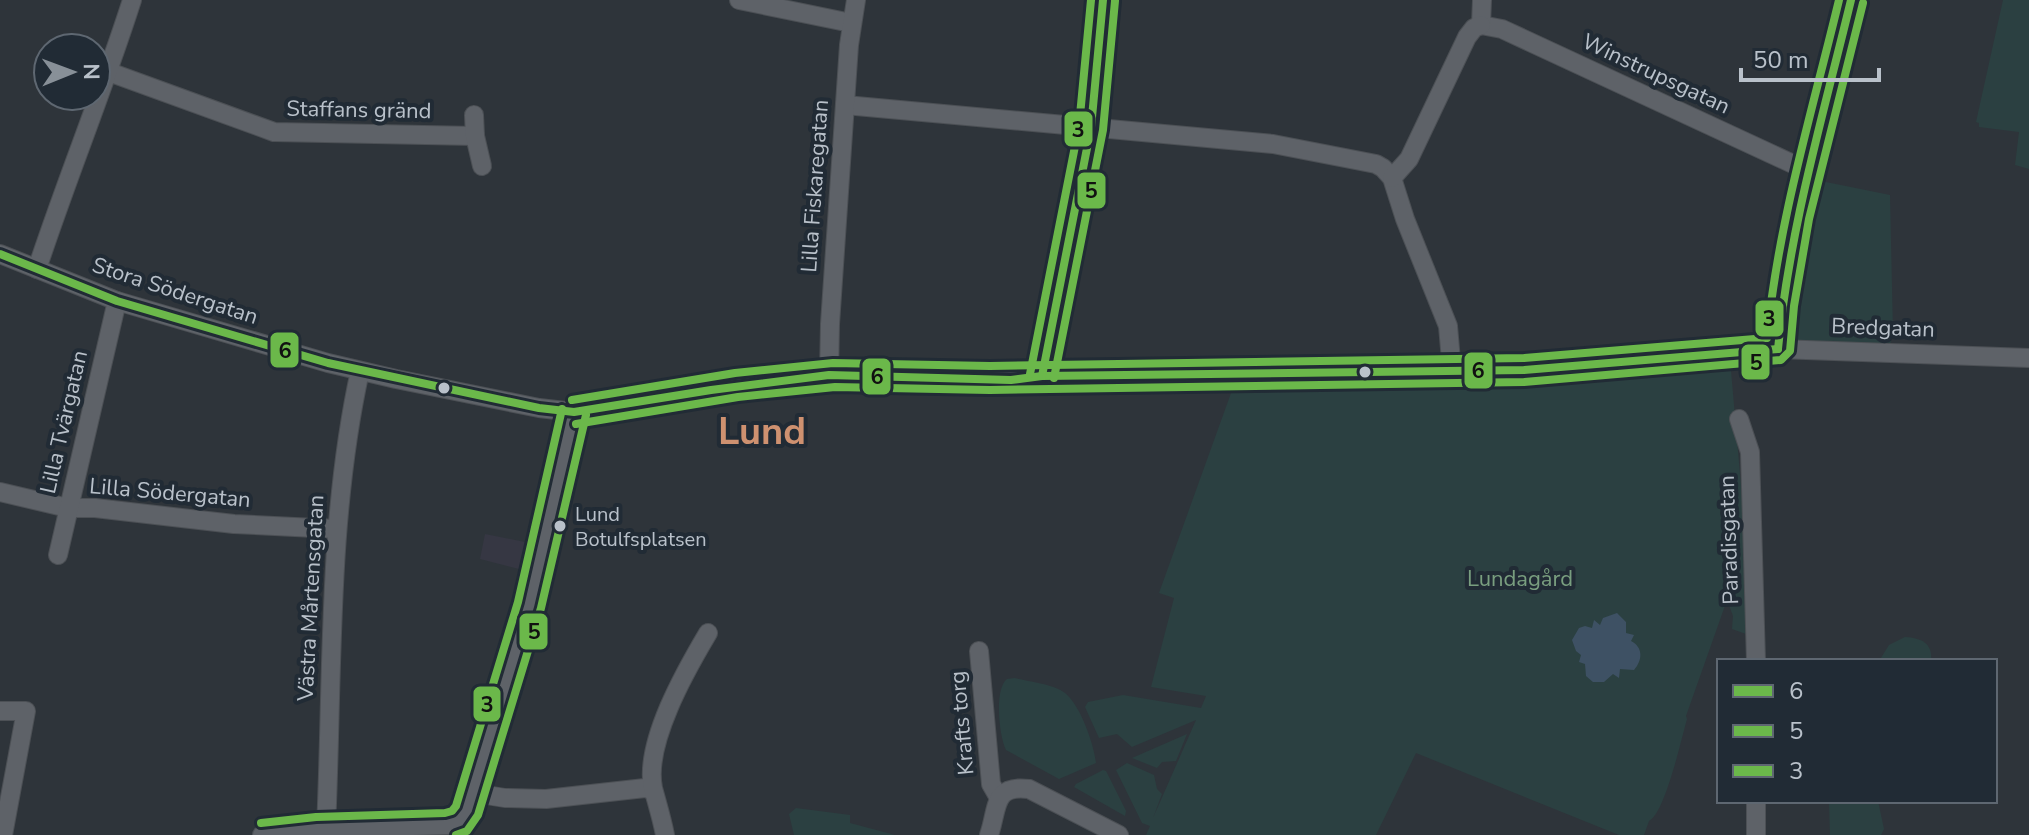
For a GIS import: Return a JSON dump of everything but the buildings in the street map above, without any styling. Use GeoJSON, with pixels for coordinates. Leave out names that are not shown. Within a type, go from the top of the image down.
{"type":"FeatureCollection","features":[{"type":"Feature","properties":{"kind":"street"},"geometry":{"type":"LineString","coordinates":[[112,63],[132,0]]}},
{"type":"Feature","properties":{"kind":"street"},"geometry":{"type":"LineString","coordinates":[[739,0],[851,23]]}},
{"type":"Feature","properties":{"kind":"street","name":"Lilla Fiskaregatan"},"geometry":{"type":"LineString","coordinates":[[829,375],[845,105],[851,23],[856,0]]}},
{"type":"Feature","properties":{"kind":"street"},"geometry":{"type":"LineString","coordinates":[[1042,376],[1091,128],[1103,0]]}},
{"type":"Feature","properties":{"kind":"street"},"geometry":{"type":"LineString","coordinates":[[1392,178],[1411,155],[1467,37],[1481,25],[1482,0]]}},
{"type":"Feature","properties":{"kind":"street"},"geometry":{"type":"LineString","coordinates":[[1778,349],[1783,290],[1808,171],[1851,0]]}},
{"type":"Feature","properties":{"kind":"street","name":"Winstrupsgatan"},"geometry":{"type":"LineString","coordinates":[[1481,25],[1502,29],[1808,171]]}},
{"type":"Feature","properties":{"kind":"street","name":"Staffans gränd"},"geometry":{"type":"LineString","coordinates":[[112,73],[274,132],[475,136]]}},
{"type":"Feature","properties":{"kind":"street"},"geometry":{"type":"LineString","coordinates":[[845,105],[1307,149],[1376,164],[1392,178],[1448,326],[1452,372]]}},
{"type":"Feature","properties":{"kind":"street"},"geometry":{"type":"LineString","coordinates":[[37,269],[93,112]]}},
{"type":"Feature","properties":{"kind":"street"},"geometry":{"type":"LineString","coordinates":[[474,115],[482,166]]}},
{"type":"Feature","properties":{"kind":"street","name":"Stora Södergatan"},"geometry":{"type":"LineString","coordinates":[[0,254],[117,301],[360,371],[539,408],[574,412],[829,375],[1011,380],[1042,376]]}},
{"type":"Feature","properties":{"kind":"street","name":"Lilla Tvärgatan"},"geometry":{"type":"LineString","coordinates":[[58,555],[117,301]]}},
{"type":"Feature","properties":{"kind":"street","name":"Bredgatan"},"geometry":{"type":"LineString","coordinates":[[1042,376],[1452,372],[1570,367],[1778,349],[2029,358]]}},
{"type":"Feature","properties":{"kind":"street","name":"Västra Mårtensgatan"},"geometry":{"type":"LineString","coordinates":[[319,831],[336,529],[343,463],[360,371]]}},
{"type":"Feature","properties":{"kind":"street"},"geometry":{"type":"LineString","coordinates":[[262,835],[447,825],[459,822],[467,812],[530,605],[574,412]]}},
{"type":"Feature","properties":{"kind":"street","name":"Paradisgatan"},"geometry":{"type":"LineString","coordinates":[[1739,419],[1750,452],[1756,659]]}},
{"type":"Feature","properties":{"kind":"street","name":"Lilla Södergatan"},"geometry":{"type":"LineString","coordinates":[[0,492],[68,508],[95,508],[234,524],[336,529]]}},
{"type":"Feature","properties":{"kind":"street"},"geometry":{"type":"LineString","coordinates":[[665,835],[653,790],[653,761],[660,734],[679,689],[708,633]]}},
{"type":"Feature","properties":{"kind":"street","name":"Krafts torg"},"geometry":{"type":"LineString","coordinates":[[979,651],[991,784],[999,798],[1016,787],[1029,789],[1119,835]]}},
{"type":"Feature","properties":{"kind":"street"},"geometry":{"type":"LineString","coordinates":[[0,711],[26,711],[3,835]]}},
{"type":"Feature","properties":{"kind":"street"},"geometry":{"type":"LineString","coordinates":[[474,793],[525,799],[645,788],[653,790]]}},
{"type":"Feature","properties":{"kind":"street"},"geometry":{"type":"LineString","coordinates":[[989,835],[999,798]]}},
{"type":"Feature","properties":{"kind":"street"},"geometry":{"type":"LineString","coordinates":[[1756,803],[1756,835]]}},
{"type":"Feature","properties":{"kind":"shaded area"},"geometry":{"type":"Polygon","coordinates":[[[485,534],[525,542],[519,569],[480,559],[485,534]]]}},
{"type":"Feature","properties":{"kind":"green space"},"geometry":{"type":"Polygon","coordinates":[[[2003,0],[2029,0],[2029,169],[2015,165],[2019,132],[1979,127],[1976,122],[2003,0]]]}},
{"type":"Feature","properties":{"kind":"green space"},"geometry":{"type":"Polygon","coordinates":[[[1808,171],[1821,181],[1890,195],[1893,333],[1888,352],[1778,349],[1808,171]]]}},
{"type":"Feature","properties":{"kind":"green space","name":"Lundagård"},"geometry":{"type":"Polygon","coordinates":[[[1730,359],[1750,589],[1746,590],[1746,634],[1732,629],[1733,616],[1727,600],[1686,716],[1666,791],[1644,835],[1619,835],[1416,753],[1376,835],[1146,835],[1150,826],[1142,823],[1116,770],[1127,763],[1154,775],[1157,789],[1162,794],[1153,818],[1196,720],[1132,747],[1117,734],[1099,738],[1085,707],[1088,702],[1123,695],[1201,708],[1206,696],[1151,687],[1174,598],[1159,593],[1235,382],[1558,377],[1730,359]]]}},
{"type":"Feature","properties":{"kind":"green space"},"geometry":{"type":"Polygon","coordinates":[[[1905,637],[1916,639],[1928,646],[1931,659],[1880,659],[1889,645],[1905,637]]]}},
{"type":"Feature","properties":{"kind":"green space"},"geometry":{"type":"Polygon","coordinates":[[[1007,679],[1055,687],[1071,699],[1086,726],[1096,763],[1059,779],[1006,750],[1000,724],[1000,692],[1007,679]]]}},
{"type":"Feature","properties":{"kind":"green space"},"geometry":{"type":"Polygon","coordinates":[[[1187,734],[1176,761],[1162,762],[1157,768],[1132,758],[1187,734]]]}},
{"type":"Feature","properties":{"kind":"green space"},"geometry":{"type":"Polygon","coordinates":[[[1103,770],[1126,811],[1125,816],[1074,787],[1103,770]]]}},
{"type":"Feature","properties":{"kind":"green space"},"geometry":{"type":"Polygon","coordinates":[[[1829,803],[1878,803],[1884,829],[1881,835],[1830,835],[1829,803]]]}},
{"type":"Feature","properties":{"kind":"green space"},"geometry":{"type":"Polygon","coordinates":[[[796,808],[850,815],[850,823],[895,835],[794,835],[789,814],[796,808]]]}},
{"type":"Feature","properties":{"kind":"water"},"geometry":{"type":"Polygon","coordinates":[[[1617,613],[1626,622],[1626,633],[1634,635],[1631,641],[1640,650],[1639,662],[1634,670],[1620,669],[1619,678],[1613,674],[1604,682],[1593,682],[1586,676],[1585,664],[1579,662],[1581,655],[1572,640],[1579,628],[1592,628],[1594,620],[1600,625],[1603,618],[1617,613]]]}},
{"type":"Feature","properties":{"kind":"transit line","name":"3"},"geometry":{"type":"LineString","coordinates":[[1030,374],[1079,126],[1091,0]]}},
{"type":"Feature","properties":{"kind":"transit line","name":"6"},"geometry":{"type":"LineString","coordinates":[[1042,376],[1091,128],[1103,0]]}},
{"type":"Feature","properties":{"kind":"transit line","name":"3"},"geometry":{"type":"LineString","coordinates":[[572,400],[735,373],[833,363],[990,366],[1524,358],[1767,338],[1787,210],[1839,0]]}},
{"type":"Feature","properties":{"kind":"transit line","name":"6"},"geometry":{"type":"LineString","coordinates":[[1778,349],[1799,217],[1851,0]]}},
{"type":"Feature","properties":{"kind":"transit line","name":"5"},"geometry":{"type":"LineString","coordinates":[[1054,378],[1103,130],[1115,1]]}},
{"type":"Feature","properties":{"kind":"transit line","name":"5"},"geometry":{"type":"LineString","coordinates":[[576,424],[738,397],[835,387],[990,390],[1524,382],[1781,360],[1790,351],[1794,306],[1809,219],[1863,3]]}},
{"type":"Feature","properties":{"kind":"transit line","name":"6"},"geometry":{"type":"LineString","coordinates":[[0,254],[117,301],[328,363],[539,408],[574,412],[829,375],[1011,380],[1042,376],[1524,370],[1778,349]]}},
{"type":"Feature","properties":{"kind":"transit line","name":"3"},"geometry":{"type":"LineString","coordinates":[[261,823],[316,817],[445,813],[456,806],[518,602],[562,409]]}},
{"type":"Feature","properties":{"kind":"transit line","name":"5"},"geometry":{"type":"LineString","coordinates":[[456,835],[467,831],[478,815],[541,608],[586,415]]}},
{"type":"Feature","properties":{"kind":"place","name":"Lund Botulfsplatsen"},"geometry":{"type":"Point","coordinates":[560,526]}},
{"type":"Feature","properties":{"kind":"district","name":"Lund"},"geometry":{"type":"Point","coordinates":[762,431]}}]}
